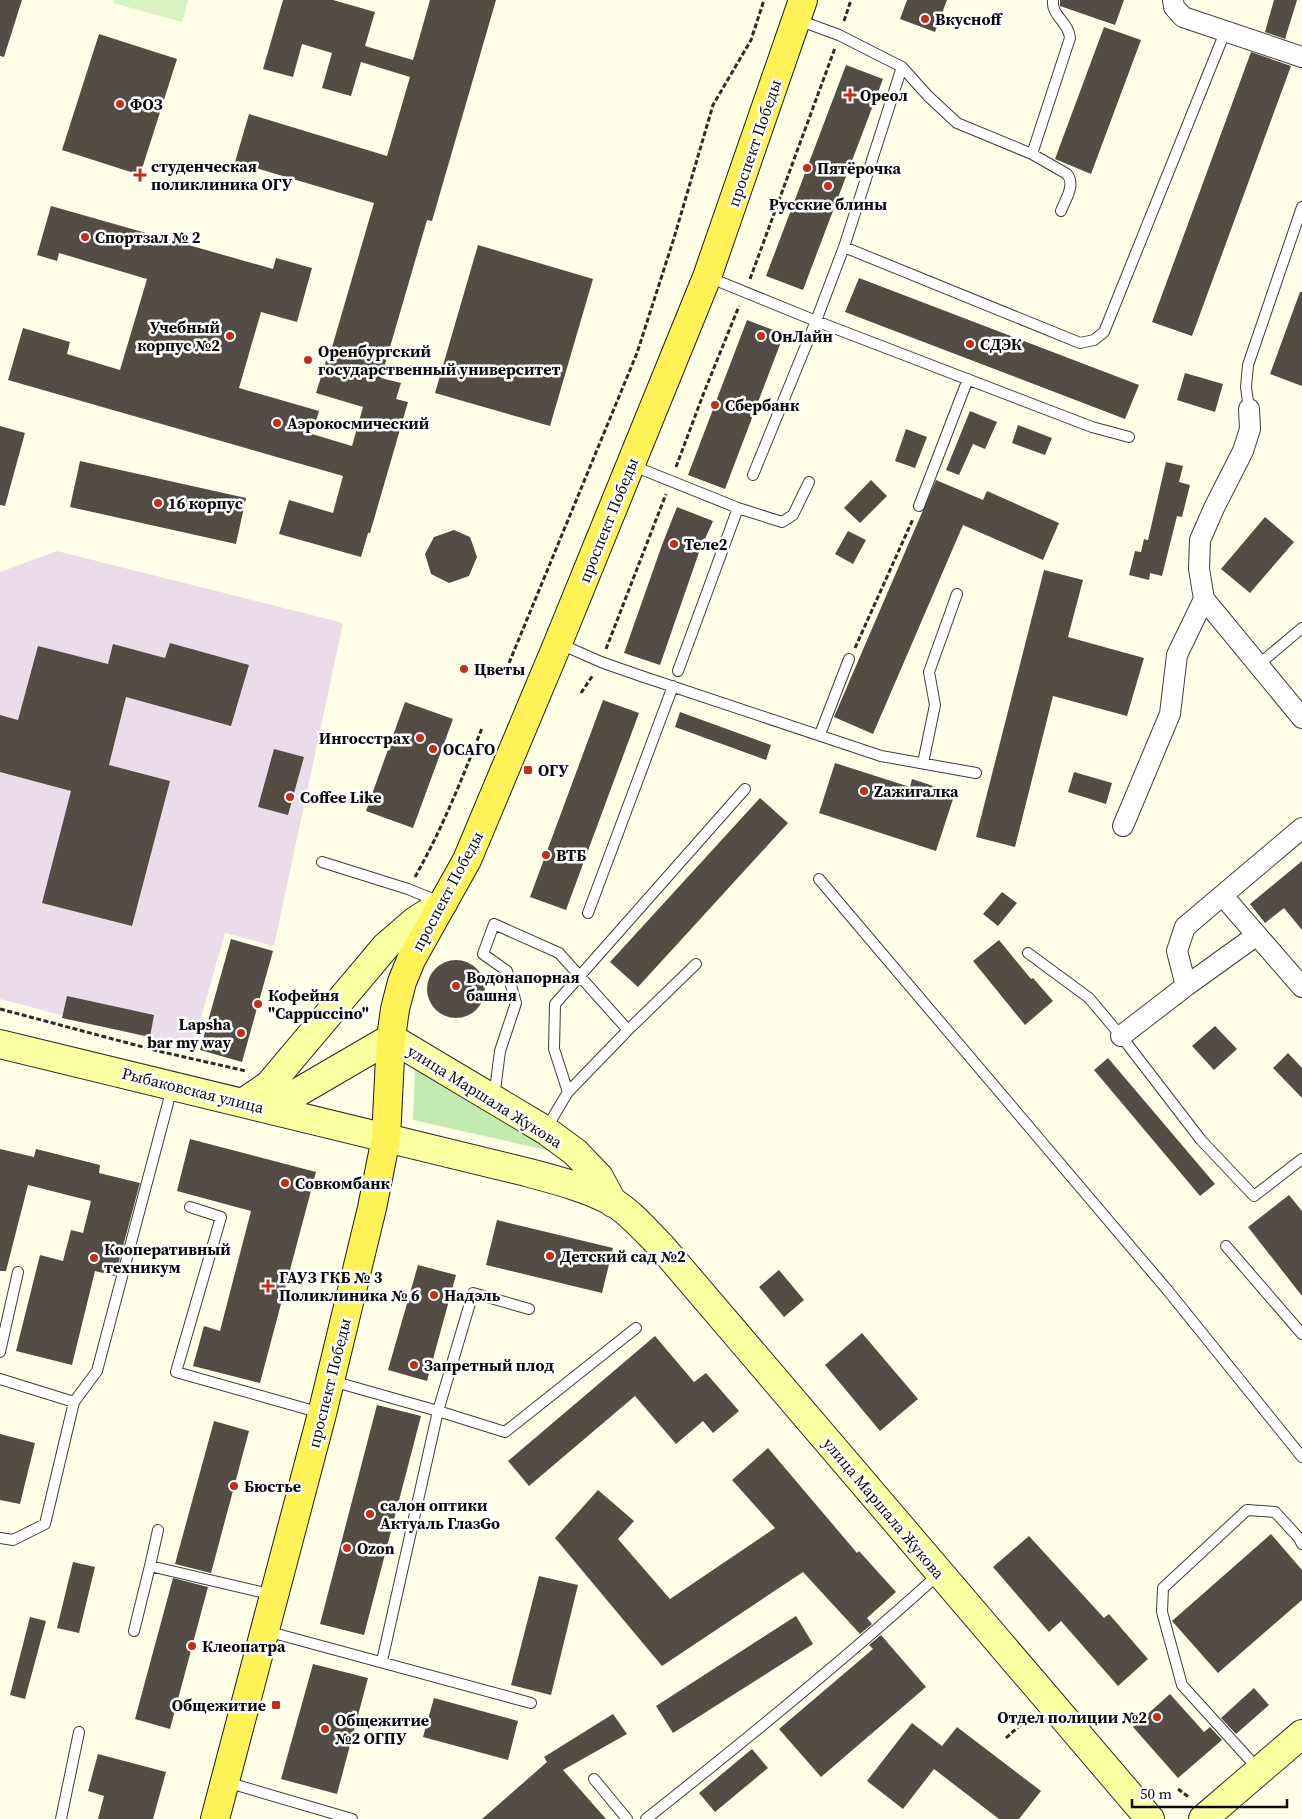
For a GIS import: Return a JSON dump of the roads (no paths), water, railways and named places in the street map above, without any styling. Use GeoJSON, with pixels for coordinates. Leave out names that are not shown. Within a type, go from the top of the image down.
{"type":"FeatureCollection","features":[{"type":"Feature","properties":{"kind":"main road","name":"проспект Победы"},"geometry":{"type":"LineString","coordinates":[[216,1819],[322,1414],[372,1208],[386,1138],[391,1038],[395,1009],[402,982],[411,960],[467,860],[708,277],[800,10]]}},
{"type":"Feature","properties":{"kind":"main road"},"geometry":{"type":"LineString","coordinates":[[244,1102],[269,1085],[386,946],[415,921],[443,903]]}},
{"type":"Feature","properties":{"kind":"main road"},"geometry":{"type":"LineString","coordinates":[[271,1108],[391,1038]]}},
{"type":"Feature","properties":{"kind":"main road","name":"улица Маршала Жукова"},"geometry":{"type":"LineString","coordinates":[[391,1038],[545,1130],[575,1152],[598,1177],[614,1203]]}},
{"type":"Feature","properties":{"kind":"main road","name":"Рыбаковская улица"},"geometry":{"type":"LineString","coordinates":[[0,1044],[173,1084],[386,1138]]}},
{"type":"Feature","properties":{"kind":"main road","name":"улица Маршала Жукова"},"geometry":{"type":"LineString","coordinates":[[386,1138],[522,1171],[587,1191],[614,1203],[638,1223],[661,1246],[1150,1819]]}},
{"type":"Feature","properties":{"kind":"main road"},"geometry":{"type":"LineString","coordinates":[[1197,1809],[1260,1770],[1302,1734]]}},
{"type":"Feature","properties":{"kind":"street"},"geometry":{"type":"LineString","coordinates":[[1173,0],[1174,7],[1183,17],[1302,57]]}},
{"type":"Feature","properties":{"kind":"street"},"geometry":{"type":"LineString","coordinates":[[1248,409],[1250,429],[1244,450],[1200,540],[1198,569],[1204,600],[1302,718]]}},
{"type":"Feature","properties":{"kind":"street"},"geometry":{"type":"LineString","coordinates":[[1123,826],[1170,714],[1177,655],[1204,600]]}},
{"type":"Feature","properties":{"kind":"street"},"geometry":{"type":"LineString","coordinates":[[1186,986],[1177,952],[1185,927],[1302,828]]}},
{"type":"Feature","properties":{"kind":"street"},"geometry":{"type":"LineString","coordinates":[[1223,896],[1302,987]]}},
{"type":"Feature","properties":{"kind":"street"},"geometry":{"type":"LineString","coordinates":[[1120,1036],[1257,935]]}},
{"type":"Feature","properties":{"kind":"lane"},"geometry":{"type":"LineString","coordinates":[[1032,154],[1070,38],[1068,27],[1054,12],[1053,0]]}},
{"type":"Feature","properties":{"kind":"lane"},"geometry":{"type":"LineString","coordinates":[[800,10],[839,35],[902,67],[928,96],[957,123],[1032,154],[1067,174],[1072,184],[1061,211]]}},
{"type":"Feature","properties":{"kind":"lane"},"geometry":{"type":"LineString","coordinates":[[844,247],[1080,343],[1094,340],[1104,332],[1225,32]]}},
{"type":"Feature","properties":{"kind":"lane"},"geometry":{"type":"LineString","coordinates":[[753,475],[844,247],[902,67]]}},
{"type":"Feature","properties":{"kind":"lane"},"geometry":{"type":"LineString","coordinates":[[1248,409],[1246,387],[1248,365],[1302,207]]}},
{"type":"Feature","properties":{"kind":"lane"},"geometry":{"type":"LineString","coordinates":[[708,277],[816,321],[1092,427],[1129,437]]}},
{"type":"Feature","properties":{"kind":"lane"},"geometry":{"type":"LineString","coordinates":[[919,506],[968,379]]}},
{"type":"Feature","properties":{"kind":"lane"},"geometry":{"type":"LineString","coordinates":[[630,465],[738,508],[782,522],[793,515],[809,482]]}},
{"type":"Feature","properties":{"kind":"lane"},"geometry":{"type":"LineString","coordinates":[[678,671],[738,508]]}},
{"type":"Feature","properties":{"kind":"lane"},"geometry":{"type":"LineString","coordinates":[[923,763],[935,705],[929,672],[957,594]]}},
{"type":"Feature","properties":{"kind":"lane"},"geometry":{"type":"LineString","coordinates":[[1258,665],[1302,628]]}},
{"type":"Feature","properties":{"kind":"lane"},"geometry":{"type":"LineString","coordinates":[[558,643],[601,662],[881,756],[976,773]]}},
{"type":"Feature","properties":{"kind":"lane"},"geometry":{"type":"LineString","coordinates":[[820,734],[849,660]]}},
{"type":"Feature","properties":{"kind":"lane"},"geometry":{"type":"LineString","coordinates":[[588,913],[673,686]]}},
{"type":"Feature","properties":{"kind":"lane"},"geometry":{"type":"LineString","coordinates":[[568,1092],[554,1049],[555,1004],[745,789]]}},
{"type":"Feature","properties":{"kind":"lane"},"geometry":{"type":"LineString","coordinates":[[322,862],[408,889],[443,903]]}},
{"type":"Feature","properties":{"kind":"lane"},"geometry":{"type":"LineString","coordinates":[[819,879],[1169,1292],[1302,1457]]}},
{"type":"Feature","properties":{"kind":"lane"},"geometry":{"type":"LineString","coordinates":[[494,1099],[500,1051],[516,1003],[507,971],[483,954],[494,924],[559,953],[628,1030]]}},
{"type":"Feature","properties":{"kind":"lane"},"geometry":{"type":"LineString","coordinates":[[1028,953],[1089,998],[1201,1140],[1254,1196],[1302,1159]]}},
{"type":"Feature","properties":{"kind":"lane"},"geometry":{"type":"LineString","coordinates":[[545,1130],[568,1092],[696,964]]}},
{"type":"Feature","properties":{"kind":"lane"},"geometry":{"type":"LineString","coordinates":[[0,1538],[13,1540],[45,1524],[74,1402],[97,1371],[173,1084]]}},
{"type":"Feature","properties":{"kind":"lane"},"geometry":{"type":"LineString","coordinates":[[190,1208],[221,1216],[176,1372],[322,1414]]}},
{"type":"Feature","properties":{"kind":"lane"},"geometry":{"type":"LineString","coordinates":[[1226,1246],[1302,1334]]}},
{"type":"Feature","properties":{"kind":"lane"},"geometry":{"type":"LineString","coordinates":[[0,1352],[18,1272]]}},
{"type":"Feature","properties":{"kind":"lane"},"geometry":{"type":"LineString","coordinates":[[382,1661],[438,1411],[473,1293],[529,1309]]}},
{"type":"Feature","properties":{"kind":"lane"},"geometry":{"type":"LineString","coordinates":[[330,1380],[505,1432],[636,1328]]}},
{"type":"Feature","properties":{"kind":"lane"},"geometry":{"type":"LineString","coordinates":[[0,1379],[74,1402]]}},
{"type":"Feature","properties":{"kind":"lane"},"geometry":{"type":"LineString","coordinates":[[1260,1770],[1182,1685],[1162,1612],[1163,1588],[1247,1510],[1275,1512],[1299,1538],[1302,1544]]}},
{"type":"Feature","properties":{"kind":"lane"},"geometry":{"type":"LineString","coordinates":[[134,1630],[158,1530]]}},
{"type":"Feature","properties":{"kind":"lane"},"geometry":{"type":"LineString","coordinates":[[150,1566],[275,1596]]}},
{"type":"Feature","properties":{"kind":"lane"},"geometry":{"type":"LineString","coordinates":[[646,1819],[765,1724],[887,1621],[939,1573]]}},
{"type":"Feature","properties":{"kind":"lane"},"geometry":{"type":"LineString","coordinates":[[265,1630],[531,1703]]}},
{"type":"Feature","properties":{"kind":"lane"},"geometry":{"type":"LineString","coordinates":[[61,1819],[79,1732]]}},
{"type":"Feature","properties":{"kind":"lane"},"geometry":{"type":"LineString","coordinates":[[594,1779],[627,1819]]}},
{"type":"Feature","properties":{"kind":"lane"},"geometry":{"type":"LineString","coordinates":[[225,1782],[327,1815],[352,1819]]}},
{"type":"Feature","properties":{"kind":"place","name":"Вкусноff"},"geometry":{"type":"Point","coordinates":[925,19]}},
{"type":"Feature","properties":{"kind":"place","name":"Ореол"},"geometry":{"type":"Point","coordinates":[850,95]}},
{"type":"Feature","properties":{"kind":"place","name":"ФОЗ"},"geometry":{"type":"Point","coordinates":[120,104]}},
{"type":"Feature","properties":{"kind":"place","name":"Пятёрочка"},"geometry":{"type":"Point","coordinates":[807,168]}},
{"type":"Feature","properties":{"kind":"place","name":"студенческая поликлиника ОГУ"},"geometry":{"type":"Point","coordinates":[140,175]}},
{"type":"Feature","properties":{"kind":"place","name":"Русские блины"},"geometry":{"type":"Point","coordinates":[828,186]}},
{"type":"Feature","properties":{"kind":"place","name":"Спортзал № 2"},"geometry":{"type":"Point","coordinates":[85,237]}},
{"type":"Feature","properties":{"kind":"place","name":"Учебный корпус №2"},"geometry":{"type":"Point","coordinates":[230,336]}},
{"type":"Feature","properties":{"kind":"place","name":"ОнЛайн"},"geometry":{"type":"Point","coordinates":[761,336]}},
{"type":"Feature","properties":{"kind":"place","name":"СДЭК"},"geometry":{"type":"Point","coordinates":[970,344]}},
{"type":"Feature","properties":{"kind":"place","name":"Оренбургский государственный университет"},"geometry":{"type":"Point","coordinates":[308,360]}},
{"type":"Feature","properties":{"kind":"place","name":"Сбербанк"},"geometry":{"type":"Point","coordinates":[715,405]}},
{"type":"Feature","properties":{"kind":"place","name":"Аэрокосмический"},"geometry":{"type":"Point","coordinates":[277,423]}},
{"type":"Feature","properties":{"kind":"place","name":"16 корпус"},"geometry":{"type":"Point","coordinates":[158,503]}},
{"type":"Feature","properties":{"kind":"place","name":"Теле2"},"geometry":{"type":"Point","coordinates":[674,544]}},
{"type":"Feature","properties":{"kind":"place","name":"Цветы"},"geometry":{"type":"Point","coordinates":[464,669]}},
{"type":"Feature","properties":{"kind":"place","name":"Ингосстрах"},"geometry":{"type":"Point","coordinates":[420,738]}},
{"type":"Feature","properties":{"kind":"place","name":"ОСАГО"},"geometry":{"type":"Point","coordinates":[433,749]}},
{"type":"Feature","properties":{"kind":"place","name":"ОГУ"},"geometry":{"type":"Point","coordinates":[528,770]}},
{"type":"Feature","properties":{"kind":"place","name":"Zажигалка"},"geometry":{"type":"Point","coordinates":[864,791]}},
{"type":"Feature","properties":{"kind":"place","name":"Coffee Like"},"geometry":{"type":"Point","coordinates":[290,797]}},
{"type":"Feature","properties":{"kind":"place","name":"ВТБ"},"geometry":{"type":"Point","coordinates":[546,855]}},
{"type":"Feature","properties":{"kind":"place","name":"Водонапорная башня"},"geometry":{"type":"Point","coordinates":[456,986]}},
{"type":"Feature","properties":{"kind":"place","name":"Кофейня \"Cappuccino\""},"geometry":{"type":"Point","coordinates":[258,1004]}},
{"type":"Feature","properties":{"kind":"place","name":"Lapsha bar my way"},"geometry":{"type":"Point","coordinates":[241,1033]}},
{"type":"Feature","properties":{"kind":"place","name":"Совкомбанк"},"geometry":{"type":"Point","coordinates":[285,1183]}},
{"type":"Feature","properties":{"kind":"place","name":"Детский сад №2"},"geometry":{"type":"Point","coordinates":[550,1256]}},
{"type":"Feature","properties":{"kind":"place","name":"Кооперативный техникум"},"geometry":{"type":"Point","coordinates":[94,1258]}},
{"type":"Feature","properties":{"kind":"place","name":"ГАУЗ ГКБ № 3 Поликлиника № 6"},"geometry":{"type":"Point","coordinates":[268,1286]}},
{"type":"Feature","properties":{"kind":"place","name":"Надэль"},"geometry":{"type":"Point","coordinates":[434,1295]}},
{"type":"Feature","properties":{"kind":"place","name":"Запретный плод"},"geometry":{"type":"Point","coordinates":[414,1365]}},
{"type":"Feature","properties":{"kind":"place","name":"Бюстье"},"geometry":{"type":"Point","coordinates":[234,1486]}},
{"type":"Feature","properties":{"kind":"place","name":"салон оптики Актуаль ГлазGo"},"geometry":{"type":"Point","coordinates":[370,1514]}},
{"type":"Feature","properties":{"kind":"place","name":"Ozon"},"geometry":{"type":"Point","coordinates":[347,1548]}},
{"type":"Feature","properties":{"kind":"place","name":"Клеопатра"},"geometry":{"type":"Point","coordinates":[192,1646]}},
{"type":"Feature","properties":{"kind":"place","name":"Общежитие"},"geometry":{"type":"Point","coordinates":[276,1705]}},
{"type":"Feature","properties":{"kind":"place","name":"Отдел полиции №2"},"geometry":{"type":"Point","coordinates":[1157,1717]}},
{"type":"Feature","properties":{"kind":"place","name":"Общежитие №2 ОГПУ"},"geometry":{"type":"Point","coordinates":[325,1729]}}]}
